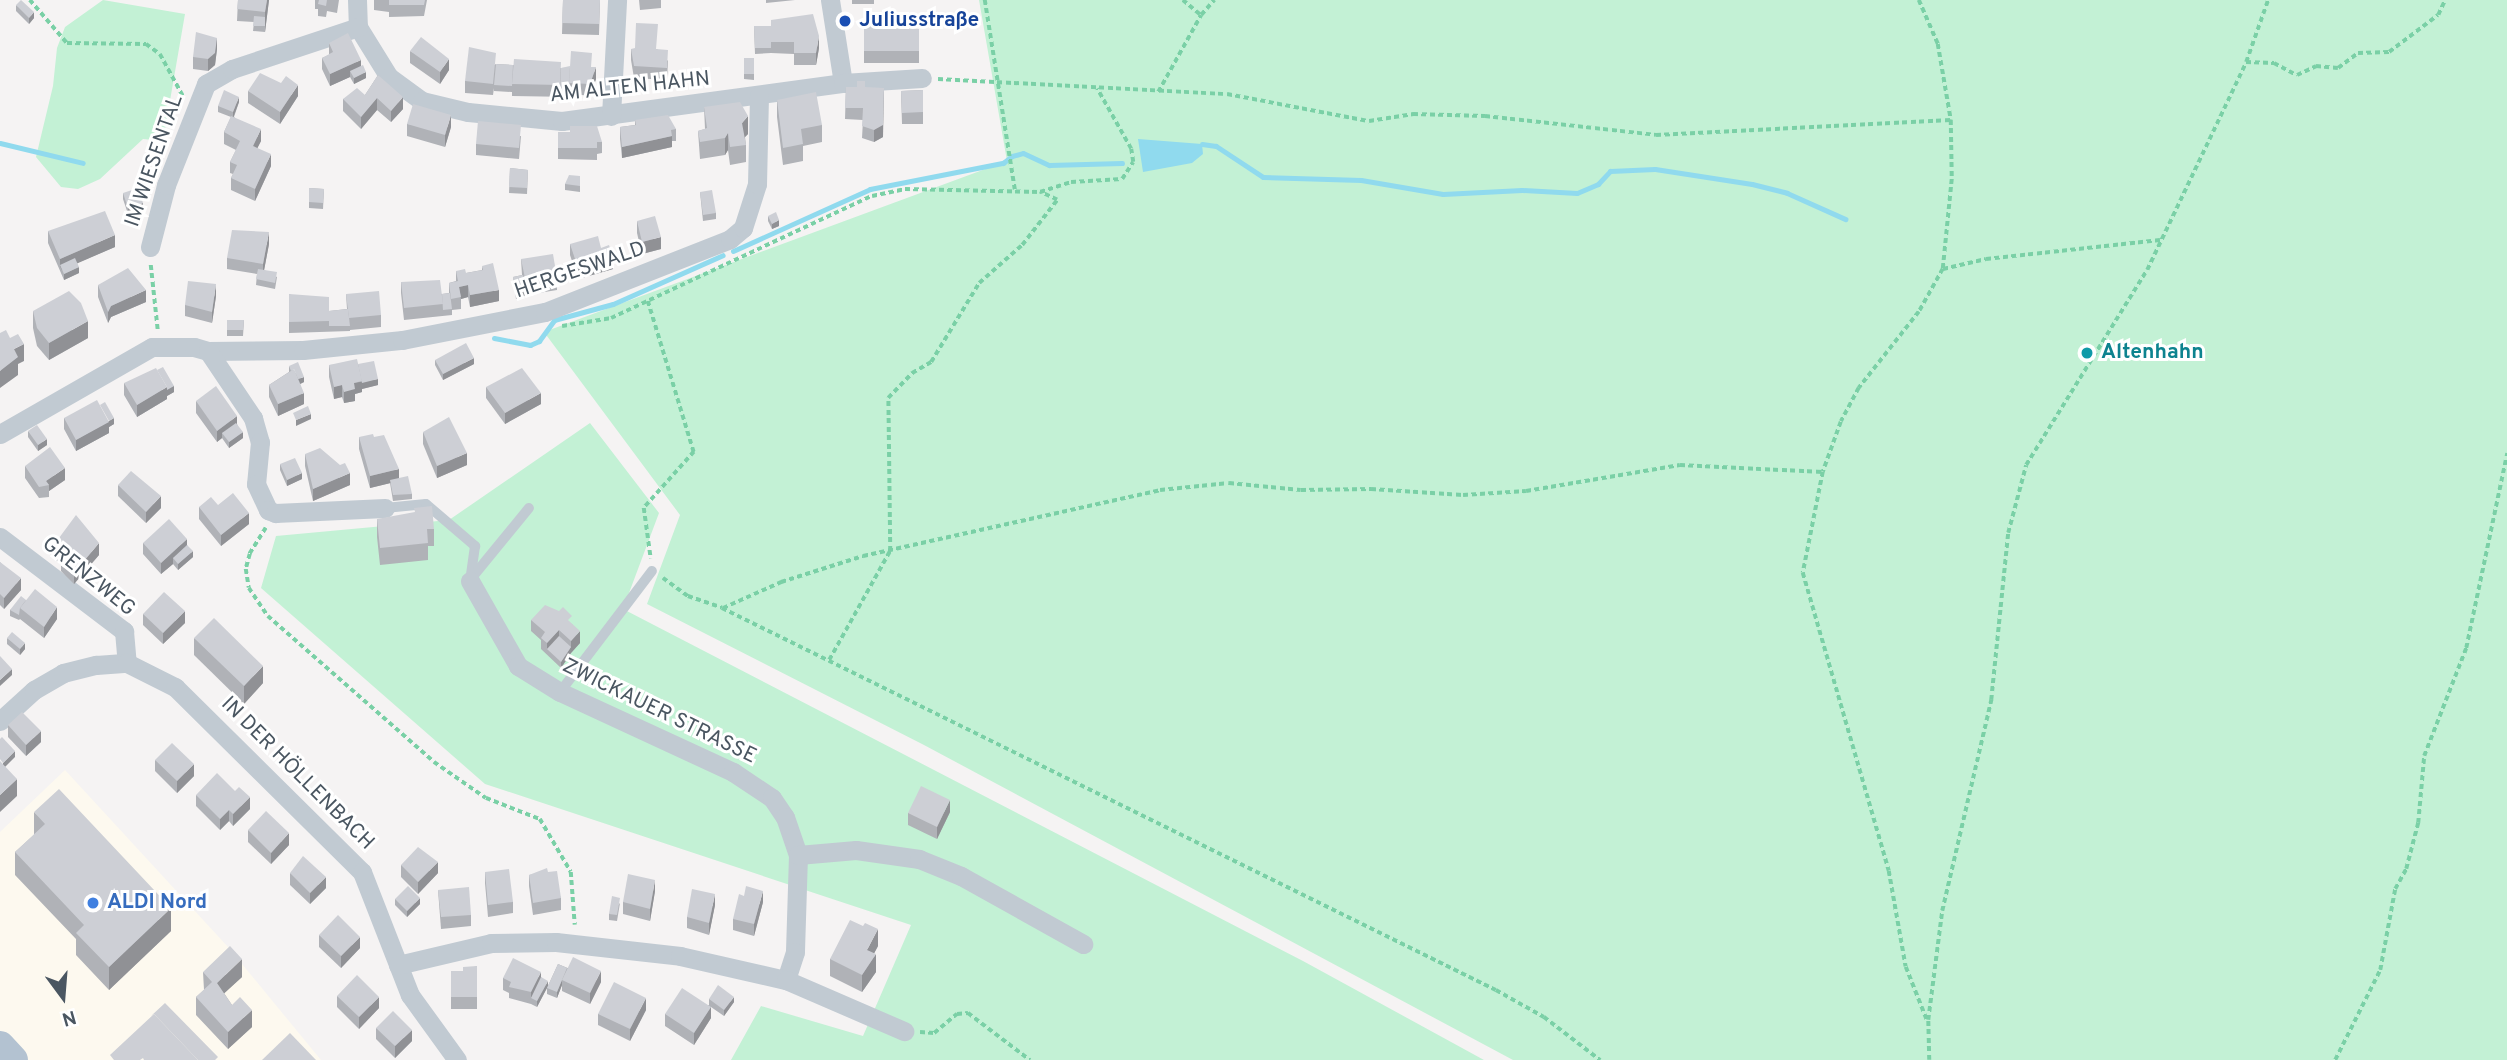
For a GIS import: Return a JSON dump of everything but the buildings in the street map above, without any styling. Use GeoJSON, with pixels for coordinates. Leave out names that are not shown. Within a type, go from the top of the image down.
{"type":"FeatureCollection","features":[{"type":"Feature","properties":{"kind":"main road"},"geometry":{"type":"LineString","coordinates":[[0,1046],[13,1060]]}},
{"type":"Feature","properties":{"kind":"street"},"geometry":{"type":"LineString","coordinates":[[358,0],[358,27]]}},
{"type":"Feature","properties":{"kind":"street"},"geometry":{"type":"LineString","coordinates":[[611,116],[617,0]]}},
{"type":"Feature","properties":{"kind":"street"},"geometry":{"type":"LineString","coordinates":[[830,0],[843,83],[922,78]]}},
{"type":"Feature","properties":{"kind":"street","name":"IM WIESENTAL"},"geometry":{"type":"LineString","coordinates":[[150,247],[166,185],[206,84],[232,69],[358,27]]}},
{"type":"Feature","properties":{"kind":"street","name":"AM ALTEN HAHN"},"geometry":{"type":"LineString","coordinates":[[358,27],[389,77],[422,100],[468,112],[562,121],[843,83]]}},
{"type":"Feature","properties":{"kind":"street","name":"HERGESWALD"},"geometry":{"type":"LineString","coordinates":[[162,345],[208,351],[303,350],[402,340],[545,312],[730,239],[743,228],[757,184],[759,96]]}},
{"type":"Feature","properties":{"kind":"street"},"geometry":{"type":"LineString","coordinates":[[0,434],[152,347],[162,345]]}},
{"type":"Feature","properties":{"kind":"street"},"geometry":{"type":"LineString","coordinates":[[208,351],[253,418],[260,442],[256,484],[268,510],[275,513],[385,508]]}},
{"type":"Feature","properties":{"kind":"street","name":"GRENZWEG"},"geometry":{"type":"LineString","coordinates":[[0,537],[124,631],[127,663]]}},
{"type":"Feature","properties":{"kind":"street","name":"ZWICKAUER STRASSE"},"geometry":{"type":"LineString","coordinates":[[470,581],[518,666],[560,692],[758,785],[785,817],[797,855],[795,952],[786,980]]}},
{"type":"Feature","properties":{"kind":"street"},"geometry":{"type":"LineString","coordinates":[[0,721],[34,690],[63,673],[127,663]]}},
{"type":"Feature","properties":{"kind":"street","name":"IN DER HÖLLENBACH"},"geometry":{"type":"LineString","coordinates":[[127,663],[176,687],[347,853],[376,898],[410,995],[457,1060]]}},
{"type":"Feature","properties":{"kind":"street"},"geometry":{"type":"LineString","coordinates":[[797,855],[856,850],[919,859],[961,876],[1083,944]]}},
{"type":"Feature","properties":{"kind":"street"},"geometry":{"type":"LineString","coordinates":[[398,965],[491,943],[577,945],[680,956],[786,980],[904,1031]]}},
{"type":"Feature","properties":{"kind":"lane"},"geometry":{"type":"LineString","coordinates":[[385,508],[426,504],[475,546],[470,581]]}},
{"type":"Feature","properties":{"kind":"lane"},"geometry":{"type":"LineString","coordinates":[[470,581],[529,508]]}},
{"type":"Feature","properties":{"kind":"lane"},"geometry":{"type":"LineString","coordinates":[[560,692],[652,570]]}},
{"type":"Feature","properties":{"kind":"path"},"geometry":{"type":"LineString","coordinates":[[30,0],[67,43],[146,44],[160,54],[193,116]]}},
{"type":"Feature","properties":{"kind":"path"},"geometry":{"type":"LineString","coordinates":[[985,0],[1015,190]]}},
{"type":"Feature","properties":{"kind":"path"},"geometry":{"type":"LineString","coordinates":[[1182,0],[1201,15]]}},
{"type":"Feature","properties":{"kind":"path"},"geometry":{"type":"LineString","coordinates":[[1158,92],[1201,15],[1214,0]]}},
{"type":"Feature","properties":{"kind":"path"},"geometry":{"type":"LineString","coordinates":[[1919,0],[1938,44],[1951,120],[1952,179],[1943,269],[1919,312],[1859,388],[1823,472],[1803,573],[1889,871],[1906,967],[1928,1020]]}},
{"type":"Feature","properties":{"kind":"path"},"geometry":{"type":"LineString","coordinates":[[1929,1060],[1928,1020],[1942,911],[1991,700],[2008,533],[2026,465],[2160,240],[2246,62],[2268,0]]}},
{"type":"Feature","properties":{"kind":"path"},"geometry":{"type":"LineString","coordinates":[[2246,62],[2274,63],[2297,75],[2316,66],[2338,68],[2358,52],[2389,52],[2438,15],[2445,0]]}},
{"type":"Feature","properties":{"kind":"path"},"geometry":{"type":"LineString","coordinates":[[922,78],[1227,94],[1369,121],[1413,114],[1485,116],[1656,135],[1951,120]]}},
{"type":"Feature","properties":{"kind":"path"},"geometry":{"type":"LineString","coordinates":[[1041,192],[1071,182],[1122,179],[1130,172],[1130,149],[1097,89]]}},
{"type":"Feature","properties":{"kind":"path"},"geometry":{"type":"LineString","coordinates":[[554,327],[611,318],[872,196],[905,189],[1015,190],[1041,192],[1057,200],[1022,245],[978,283],[931,362],[912,373],[888,398],[890,551],[829,660]]}},
{"type":"Feature","properties":{"kind":"path"},"geometry":{"type":"LineString","coordinates":[[1943,269],[1986,259],[2160,240]]}},
{"type":"Feature","properties":{"kind":"path"},"geometry":{"type":"LineString","coordinates":[[150,247],[154,319],[162,345]]}},
{"type":"Feature","properties":{"kind":"path"},"geometry":{"type":"LineString","coordinates":[[648,301],[694,452],[644,508],[652,570],[688,596],[722,608],[829,660],[1496,990],[1544,1017],[1600,1060]]}},
{"type":"Feature","properties":{"kind":"path"},"geometry":{"type":"LineString","coordinates":[[2335,1060],[2380,970],[2395,889],[2406,869],[2418,823],[2424,756],[2466,648],[2507,453]]}},
{"type":"Feature","properties":{"kind":"path"},"geometry":{"type":"LineString","coordinates":[[722,608],[780,582],[890,551],[1160,490],[1229,483],[1301,491],[1371,489],[1463,495],[1526,491],[1680,465],[1823,472]]}},
{"type":"Feature","properties":{"kind":"path"},"geometry":{"type":"LineString","coordinates":[[275,513],[250,554],[246,569],[249,588],[268,616],[434,762],[486,798],[540,819],[571,872],[577,945]]}},
{"type":"Feature","properties":{"kind":"path"},"geometry":{"type":"LineString","coordinates":[[904,1031],[934,1033],[957,1014],[968,1013],[1030,1060]]}},
{"type":"Feature","properties":{"kind":"shaded area"},"geometry":{"type":"Polygon","coordinates":[[[65,770],[228,947],[321,1060],[0,1060],[0,832],[65,770]]]}},
{"type":"Feature","properties":{"kind":"green space"},"geometry":{"type":"Polygon","coordinates":[[[103,0],[185,14],[163,141],[143,139],[100,179],[78,189],[61,187],[36,157],[53,86],[57,48],[65,27],[103,0]]]}},
{"type":"Feature","properties":{"kind":"green space"},"geometry":{"type":"Polygon","coordinates":[[[979,0],[2507,0],[2507,1060],[1513,1060],[924,745],[647,604],[680,515],[544,332],[1007,161],[979,0]]]}},
{"type":"Feature","properties":{"kind":"green space"},"geometry":{"type":"Polygon","coordinates":[[[590,423],[659,513],[623,609],[1303,961],[1484,1060],[731,1060],[761,1006],[863,1036],[911,925],[485,784],[261,588],[276,536],[449,520],[590,423]]]}},
{"type":"Feature","properties":{"kind":"water"},"geometry":{"type":"Polygon","coordinates":[[[1138,139],[1202,144],[1203,154],[1192,163],[1143,172],[1138,139]]]}},
{"type":"Feature","properties":{"kind":"waterway"},"geometry":{"type":"LineString","coordinates":[[0,143],[83,163]]}},
{"type":"Feature","properties":{"kind":"waterway"},"geometry":{"type":"LineString","coordinates":[[1202,144],[1216,146],[1263,177],[1361,180],[1443,194],[1522,190],[1577,193],[1598,184],[1610,171],[1655,169],[1752,184],[1787,193],[1845,219]]}},
{"type":"Feature","properties":{"kind":"waterway"},"geometry":{"type":"LineString","coordinates":[[733,251],[870,189],[1003,163],[1012,156],[1023,153],[1049,165],[1122,163]]}},
{"type":"Feature","properties":{"kind":"waterway"},"geometry":{"type":"LineString","coordinates":[[494,338],[530,345],[539,341],[554,320],[613,304],[723,255]]}},
{"type":"Feature","properties":{"kind":"place","name":"Juliusstraße"},"geometry":{"type":"Point","coordinates":[845,21]}},
{"type":"Feature","properties":{"kind":"place","name":"Altenhahn"},"geometry":{"type":"Point","coordinates":[2087,353]}},
{"type":"Feature","properties":{"kind":"place","name":"ALDI Nord"},"geometry":{"type":"Point","coordinates":[93,903]}}]}
